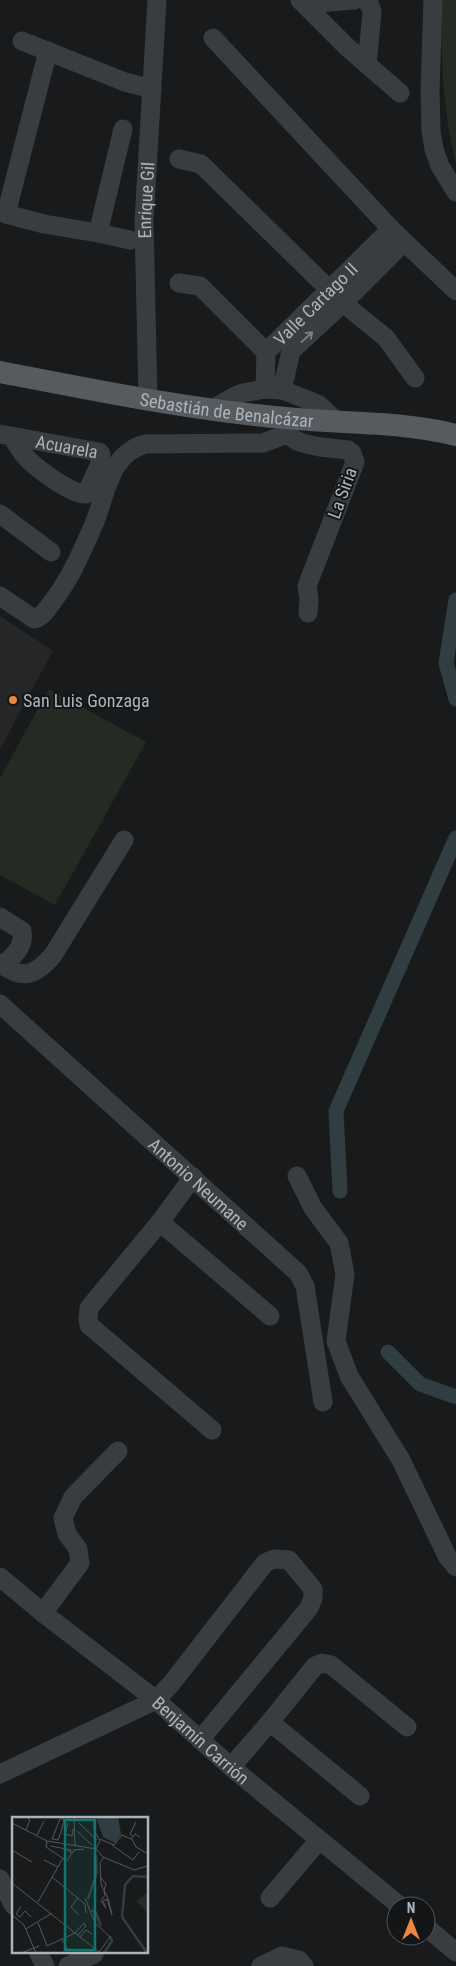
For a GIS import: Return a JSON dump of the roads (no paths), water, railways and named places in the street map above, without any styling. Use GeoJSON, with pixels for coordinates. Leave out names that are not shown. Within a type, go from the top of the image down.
{"type":"FeatureCollection","features":[{"type":"Feature","properties":{"kind":"main road","name":"Sebastián de Benalcázar"},"geometry":{"type":"LineString","coordinates":[[0,372],[148,400],[213,409],[287,426],[336,421],[382,423],[435,430],[456,435]]}},
{"type":"Feature","properties":{"kind":"street","name":"Enrique Gil"},"geometry":{"type":"LineString","coordinates":[[148,400],[144,221],[157,0]]}},
{"type":"Feature","properties":{"kind":"street"},"geometry":{"type":"LineString","coordinates":[[302,2],[364,0],[372,12],[367,65]]}},
{"type":"Feature","properties":{"kind":"street"},"geometry":{"type":"LineString","coordinates":[[434,0],[430,91],[431,131],[434,149],[440,166],[456,192]]}},
{"type":"Feature","properties":{"kind":"street"},"geometry":{"type":"LineString","coordinates":[[302,2],[347,47],[400,93]]}},
{"type":"Feature","properties":{"kind":"street"},"geometry":{"type":"LineString","coordinates":[[213,38],[397,236],[456,291]]}},
{"type":"Feature","properties":{"kind":"street"},"geometry":{"type":"LineString","coordinates":[[22,41],[125,82],[152,90]]}},
{"type":"Feature","properties":{"kind":"street"},"geometry":{"type":"LineString","coordinates":[[48,51],[3,214],[44,224],[130,240]]}},
{"type":"Feature","properties":{"kind":"street"},"geometry":{"type":"LineString","coordinates":[[98,233],[123,129]]}},
{"type":"Feature","properties":{"kind":"street"},"geometry":{"type":"LineString","coordinates":[[179,159],[201,164],[343,303],[386,338],[415,378]]}},
{"type":"Feature","properties":{"kind":"street","name":"Valle Cartago II"},"geometry":{"type":"LineString","coordinates":[[273,389],[266,352],[330,290],[397,236]]}},
{"type":"Feature","properties":{"kind":"street","name":"Valle Cartago II"},"geometry":{"type":"LineString","coordinates":[[273,389],[291,351],[343,303],[397,236]]}},
{"type":"Feature","properties":{"kind":"street"},"geometry":{"type":"LineString","coordinates":[[179,284],[200,286],[266,352]]}},
{"type":"Feature","properties":{"kind":"street"},"geometry":{"type":"LineString","coordinates":[[213,409],[234,396],[273,389],[318,404],[336,421]]}},
{"type":"Feature","properties":{"kind":"street"},"geometry":{"type":"LineString","coordinates":[[0,596],[34,619],[41,617],[75,567],[95,522],[108,480],[117,465],[131,450],[145,444],[263,443],[287,426]]}},
{"type":"Feature","properties":{"kind":"street","name":"La Siria"},"geometry":{"type":"LineString","coordinates":[[287,426],[297,441],[348,450],[352,453],[355,462],[307,586],[310,600],[308,614]]}},
{"type":"Feature","properties":{"kind":"street"},"geometry":{"type":"LineString","coordinates":[[0,514],[51,552]]}},
{"type":"Feature","properties":{"kind":"street"},"geometry":{"type":"LineString","coordinates":[[0,917],[22,931],[23,936],[20,947],[2,964],[16,974],[32,974],[44,966],[53,954],[124,840]]}},
{"type":"Feature","properties":{"kind":"street","name":"Antonio Neumane"},"geometry":{"type":"LineString","coordinates":[[0,1004],[194,1177],[298,1273],[305,1286],[323,1402]]}},
{"type":"Feature","properties":{"kind":"street"},"geometry":{"type":"LineString","coordinates":[[297,1176],[313,1208],[339,1243],[345,1274],[336,1341],[349,1376],[401,1460],[447,1556],[456,1567]]}},
{"type":"Feature","properties":{"kind":"street"},"geometry":{"type":"LineString","coordinates":[[194,1177],[160,1222],[89,1308],[88,1319],[89,1325],[212,1430]]}},
{"type":"Feature","properties":{"kind":"street"},"geometry":{"type":"LineString","coordinates":[[160,1222],[270,1316]]}},
{"type":"Feature","properties":{"kind":"street"},"geometry":{"type":"LineString","coordinates":[[43,1613],[80,1562],[78,1549],[67,1534],[63,1518],[73,1497],[118,1451]]}},
{"type":"Feature","properties":{"kind":"street"},"geometry":{"type":"LineString","coordinates":[[0,1774],[156,1700],[172,1684],[265,1563],[274,1559],[289,1560],[313,1589],[313,1598],[309,1608],[200,1740]]}},
{"type":"Feature","properties":{"kind":"street","name":"Benjamín Carrión"},"geometry":{"type":"LineString","coordinates":[[0,1577],[43,1613],[156,1700],[231,1767],[388,1896]]}},
{"type":"Feature","properties":{"kind":"street"},"geometry":{"type":"LineString","coordinates":[[231,1767],[315,1666],[322,1663],[332,1665],[407,1727]]}},
{"type":"Feature","properties":{"kind":"street"},"geometry":{"type":"LineString","coordinates":[[270,1722],[360,1796]]}},
{"type":"Feature","properties":{"kind":"street"},"geometry":{"type":"LineString","coordinates":[[270,1898],[319,1840]]}},
{"type":"Feature","properties":{"kind":"street"},"geometry":{"type":"LineString","coordinates":[[0,1879],[12,1902]]}},
{"type":"Feature","properties":{"kind":"street"},"geometry":{"type":"LineString","coordinates":[[436,1935],[456,1952]]}},
{"type":"Feature","properties":{"kind":"street"},"geometry":{"type":"LineString","coordinates":[[39,1954],[45,1966]]}},
{"type":"Feature","properties":{"kind":"street"},"geometry":{"type":"LineString","coordinates":[[68,1966],[94,1954]]}},
{"type":"Feature","properties":{"kind":"street"},"geometry":{"type":"LineString","coordinates":[[261,1966],[282,1956],[299,1960],[304,1966]]}},
{"type":"Feature","properties":{"kind":"waterway"},"geometry":{"type":"LineString","coordinates":[[456,600],[446,663],[456,699]]}},
{"type":"Feature","properties":{"kind":"waterway"},"geometry":{"type":"LineString","coordinates":[[340,1191],[336,1111],[456,838]]}},
{"type":"Feature","properties":{"kind":"waterway"},"geometry":{"type":"LineString","coordinates":[[388,1352],[420,1384],[456,1397]]}},
{"type":"Feature","properties":{"kind":"place","name":"San Luis Gonzaga"},"geometry":{"type":"Point","coordinates":[13,700]}}]}
